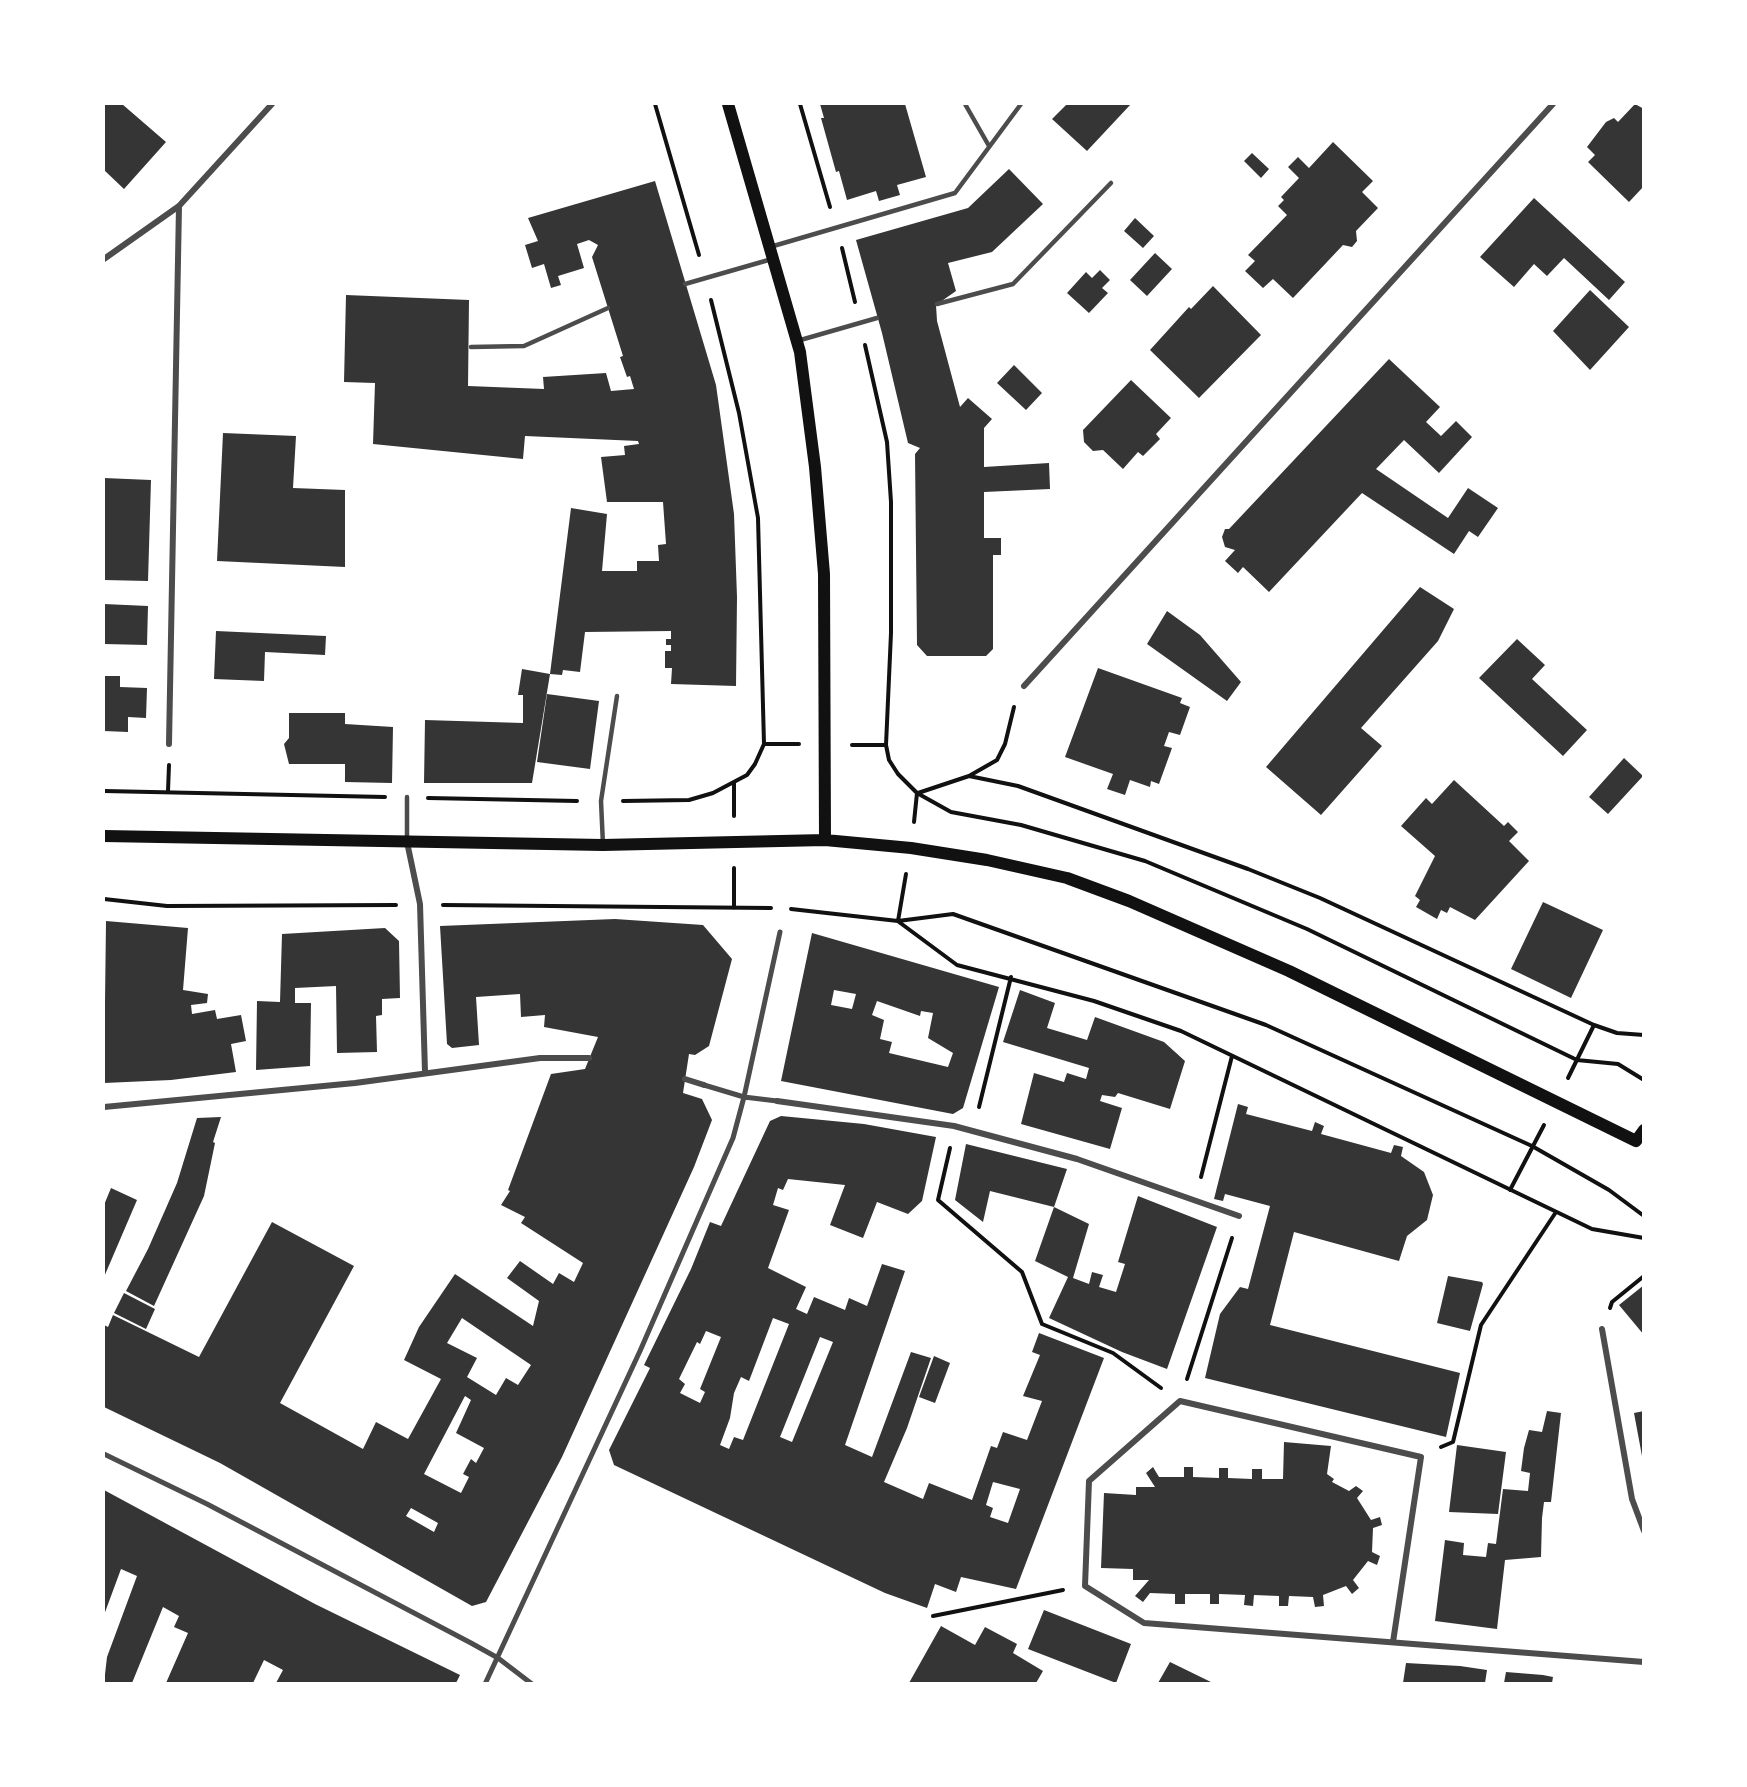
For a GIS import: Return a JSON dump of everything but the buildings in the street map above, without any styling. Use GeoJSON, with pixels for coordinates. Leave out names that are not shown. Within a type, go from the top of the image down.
{"type":"FeatureCollection","features":[{"type":"Feature","properties":{"kind":"main road"},"geometry":{"type":"LineString","coordinates":[[728,104],[797,341],[814,467],[824,574],[825,840]]}},
{"type":"Feature","properties":{"kind":"main road"},"geometry":{"type":"LineString","coordinates":[[104,836],[603,844],[825,840],[911,848],[987,860],[1067,878],[1129,901],[1289,971],[1636,1141],[1644,1130]]}},
{"type":"Feature","properties":{"kind":"street"},"geometry":{"type":"LineString","coordinates":[[104,259],[179,206],[272,104]]}},
{"type":"Feature","properties":{"kind":"street"},"geometry":{"type":"LineString","coordinates":[[1024,686],[1553,104]]}},
{"type":"Feature","properties":{"kind":"street"},"geometry":{"type":"LineString","coordinates":[[169,744],[179,206]]}},
{"type":"Feature","properties":{"kind":"street"},"geometry":{"type":"LineString","coordinates":[[407,842],[420,904],[425,1072]]}},
{"type":"Feature","properties":{"kind":"street"},"geometry":{"type":"LineString","coordinates":[[485,1683],[640,1351],[733,1138],[780,932]]}},
{"type":"Feature","properties":{"kind":"street"},"geometry":{"type":"LineString","coordinates":[[104,1107],[206,1099],[540,1058],[589,1058]]}},
{"type":"Feature","properties":{"kind":"street"},"geometry":{"type":"LineString","coordinates":[[685,1079],[744,1097],[954,1126],[1077,1159],[1239,1216]]}},
{"type":"Feature","properties":{"kind":"street"},"geometry":{"type":"LineString","coordinates":[[1602,1329],[1632,1499],[1644,1531]]}},
{"type":"Feature","properties":{"kind":"street"},"geometry":{"type":"LineString","coordinates":[[1393,1642],[1421,1456],[1180,1401],[1089,1481],[1085,1586],[1144,1623],[1644,1662]]}},
{"type":"Feature","properties":{"kind":"street"},"geometry":{"type":"LineString","coordinates":[[104,1454],[207,1504],[498,1658],[532,1683]]}},
{"type":"Feature","properties":{"kind":"lane"},"geometry":{"type":"LineString","coordinates":[[965,104],[989,146]]}},
{"type":"Feature","properties":{"kind":"lane"},"geometry":{"type":"LineString","coordinates":[[685,284],[706,278],[836,227],[955,193],[1021,104]]}},
{"type":"Feature","properties":{"kind":"lane"},"geometry":{"type":"LineString","coordinates":[[937,304],[1013,284],[1111,183]]}},
{"type":"Feature","properties":{"kind":"lane"},"geometry":{"type":"LineString","coordinates":[[471,347],[524,346],[608,308]]}},
{"type":"Feature","properties":{"kind":"lane"},"geometry":{"type":"LineString","coordinates":[[797,341],[878,318]]}},
{"type":"Feature","properties":{"kind":"lane"},"geometry":{"type":"LineString","coordinates":[[603,844],[601,801],[617,696]]}},
{"type":"Feature","properties":{"kind":"lane"},"geometry":{"type":"LineString","coordinates":[[407,797],[407,842]]}},
{"type":"Feature","properties":{"kind":"path"},"geometry":{"type":"LineString","coordinates":[[655,104],[706,278],[739,413],[758,518],[764,744],[755,765],[734,783]]}},
{"type":"Feature","properties":{"kind":"path"},"geometry":{"type":"LineString","coordinates":[[800,104],[836,227],[887,442],[891,502],[891,621],[886,745],[889,760],[898,774],[917,793],[951,812],[1021,825],[1145,861],[1307,929],[1577,1060],[1618,1064],[1644,1080]]}},
{"type":"Feature","properties":{"kind":"path"},"geometry":{"type":"LineString","coordinates":[[917,793],[969,776],[997,760],[1005,744],[1015,705],[1024,686]]}},
{"type":"Feature","properties":{"kind":"path"},"geometry":{"type":"LineString","coordinates":[[764,744],[823,745]]}},
{"type":"Feature","properties":{"kind":"path"},"geometry":{"type":"LineString","coordinates":[[969,776],[1018,786],[1248,869],[1320,898],[1594,1025],[1617,1034],[1644,1035]]}},
{"type":"Feature","properties":{"kind":"path"},"geometry":{"type":"LineString","coordinates":[[734,841],[734,908],[778,908]]}},
{"type":"Feature","properties":{"kind":"path"},"geometry":{"type":"LineString","coordinates":[[898,921],[911,848]]}},
{"type":"Feature","properties":{"kind":"path"},"geometry":{"type":"LineString","coordinates":[[789,908],[898,921],[953,914],[1255,1021],[1532,1146],[1609,1190],[1644,1216]]}},
{"type":"Feature","properties":{"kind":"path"},"geometry":{"type":"LineString","coordinates":[[898,921],[957,965],[1094,1000],[1181,1031],[1592,1229],[1644,1238]]}},
{"type":"Feature","properties":{"kind":"path"},"geometry":{"type":"LineString","coordinates":[[973,1131],[1011,977]]}},
{"type":"Feature","properties":{"kind":"path"},"geometry":{"type":"LineString","coordinates":[[1577,1060],[1594,1025]]}},
{"type":"Feature","properties":{"kind":"path"},"geometry":{"type":"LineString","coordinates":[[1195,1201],[1232,1056]]}},
{"type":"Feature","properties":{"kind":"path"},"geometry":{"type":"LineString","coordinates":[[954,1126],[938,1200],[1022,1272],[1042,1324],[1113,1353],[1180,1401],[1239,1216]]}},
{"type":"Feature","properties":{"kind":"path"},"geometry":{"type":"LineString","coordinates":[[1510,1190],[1532,1146]]}},
{"type":"Feature","properties":{"kind":"path"},"geometry":{"type":"LineString","coordinates":[[1421,1456],[1453,1442],[1481,1325],[1556,1212]]}},
{"type":"Feature","properties":{"kind":"path"},"geometry":{"type":"LineString","coordinates":[[1602,1329],[1612,1302],[1644,1276]]}},
{"type":"Feature","properties":{"kind":"path"},"geometry":{"type":"LineString","coordinates":[[933,1616],[1085,1586]]}}]}
